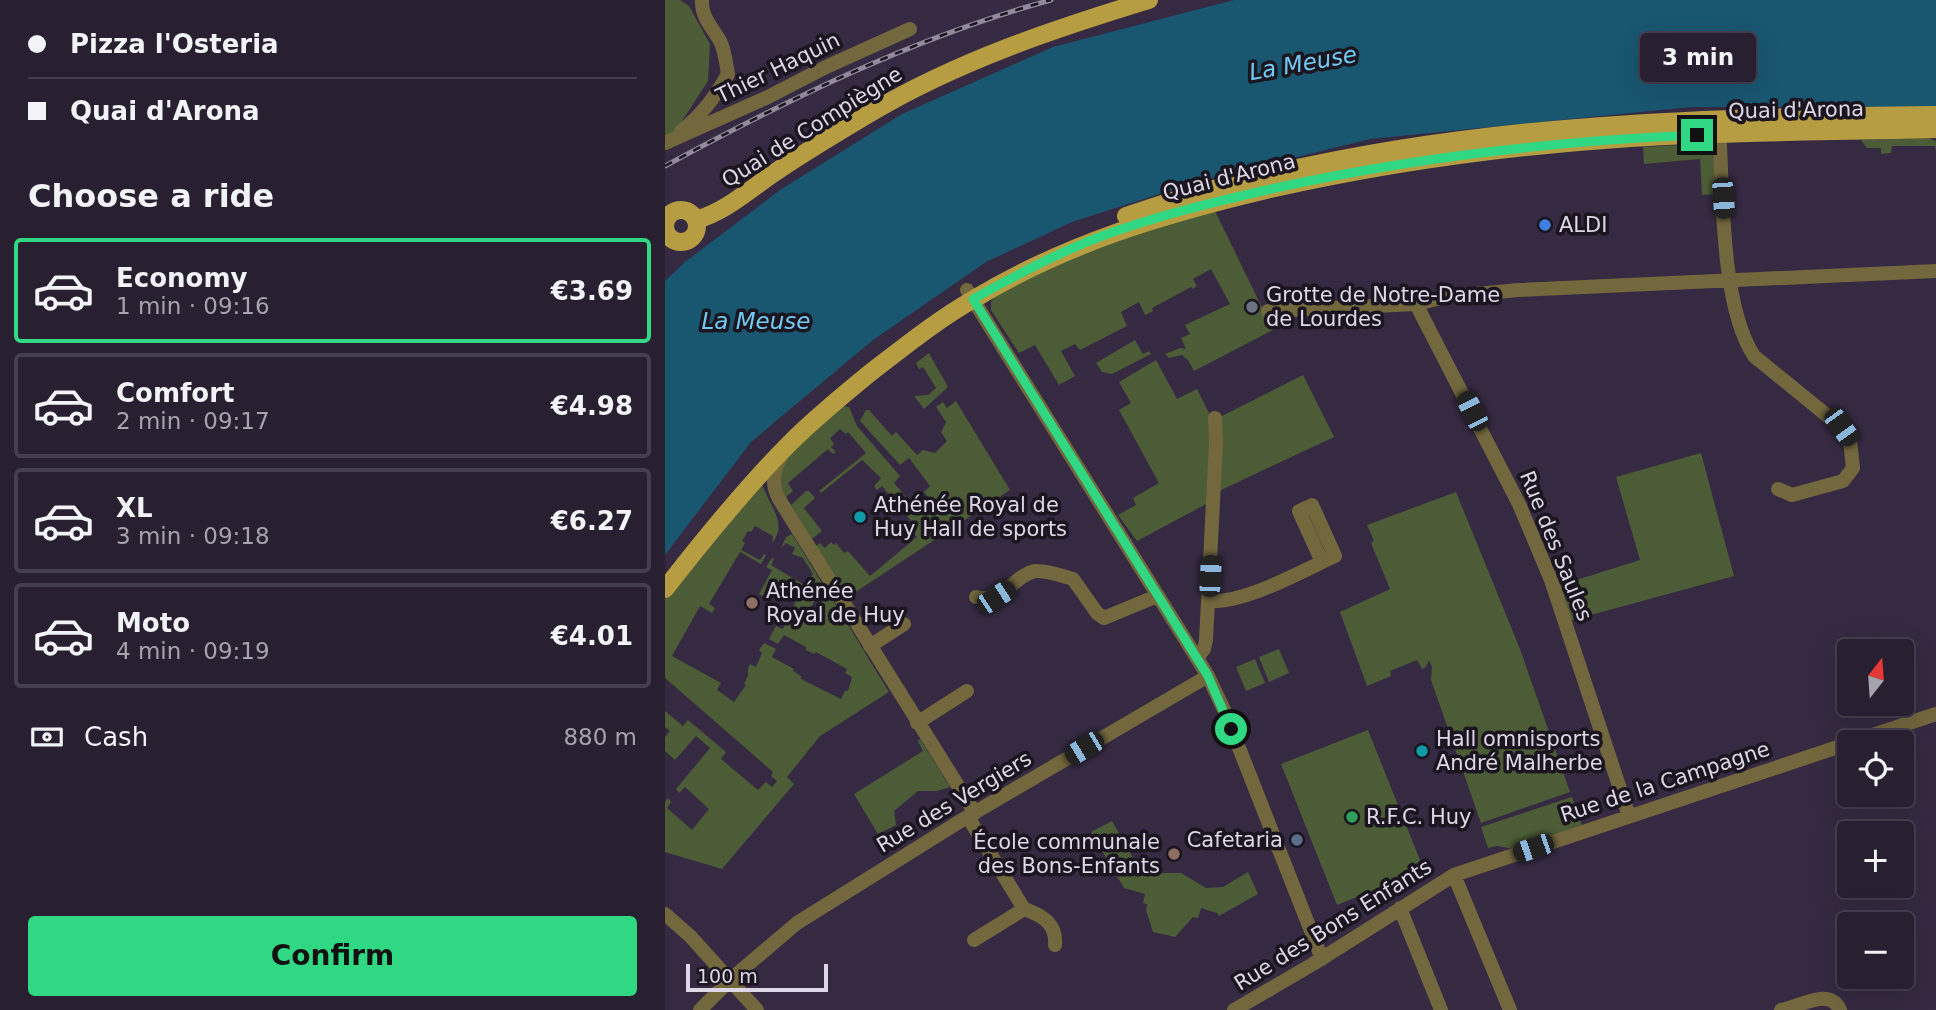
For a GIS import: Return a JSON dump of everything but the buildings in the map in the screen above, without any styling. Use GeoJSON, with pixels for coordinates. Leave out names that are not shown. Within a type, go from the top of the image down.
{"type":"FeatureCollection","features":[{"type":"Feature","properties":{"kind":"main road","name":"Quai de Compiègne"},"geometry":{"type":"LineString","coordinates":[[696,220],[727,207],[778,170],[874,110],[922,85],[968,63],[1066,25],[1149,0]]}},
{"type":"Feature","properties":{"kind":"main road","name":"Quai d'Arona"},"geometry":{"type":"LineString","coordinates":[[1719,127],[1936,115]]}},
{"type":"Feature","properties":{"kind":"main road","name":"Quai d'Arona"},"geometry":{"type":"LineString","coordinates":[[665,589],[786,447],[843,395],[970,295],[1015,264],[1093,228],[1157,205],[1304,166],[1453,141],[1549,130],[1719,127],[1936,129]]}},
{"type":"Feature","properties":{"kind":"main road"},"geometry":{"type":"LineString","coordinates":[[679,211],[692,215],[696,220],[697,228],[689,240],[670,248],[666,217],[679,211]]}},
{"type":"Feature","properties":{"kind":"main road","name":"Quai d'Arona"},"geometry":{"type":"LineString","coordinates":[[665,572],[743,478],[826,394],[907,331],[970,295]]}},
{"type":"Feature","properties":{"kind":"street"},"geometry":{"type":"LineString","coordinates":[[668,141],[697,118],[715,98],[728,74],[721,43],[708,24],[702,0]]}},
{"type":"Feature","properties":{"kind":"street","name":"Thier Haquin"},"geometry":{"type":"LineString","coordinates":[[668,141],[910,29]]}},
{"type":"Feature","properties":{"kind":"street"},"geometry":{"type":"LineString","coordinates":[[1719,127],[1729,282],[1745,344],[1754,356],[1841,427],[1850,440],[1853,468],[1843,481],[1792,495],[1778,489]]}},
{"type":"Feature","properties":{"kind":"street"},"geometry":{"type":"LineString","coordinates":[[1268,311],[1416,304],[1445,297],[1518,290],[1936,271]]}},
{"type":"Feature","properties":{"kind":"street"},"geometry":{"type":"LineString","coordinates":[[970,295],[1208,676],[1225,712],[1322,959]]}},
{"type":"Feature","properties":{"kind":"street","name":"Rue des Saules"},"geometry":{"type":"LineString","coordinates":[[1416,304],[1519,504],[1552,580],[1629,816]]}},
{"type":"Feature","properties":{"kind":"street"},"geometry":{"type":"LineString","coordinates":[[1197,658],[1204,649],[1206,640],[1209,601],[1215,418]]}},
{"type":"Feature","properties":{"kind":"street"},"geometry":{"type":"LineString","coordinates":[[786,447],[775,467],[774,490],[917,723],[1024,909],[1046,919],[1056,935],[1055,945]]}},
{"type":"Feature","properties":{"kind":"street"},"geometry":{"type":"LineString","coordinates":[[1209,601],[1222,602],[1247,595],[1322,562]]}},
{"type":"Feature","properties":{"kind":"street"},"geometry":{"type":"LineString","coordinates":[[976,597],[996,597],[1038,571],[1073,579],[1097,613],[1104,618],[1157,596]]}},
{"type":"Feature","properties":{"kind":"street"},"geometry":{"type":"LineString","coordinates":[[870,646],[904,624]]}},
{"type":"Feature","properties":{"kind":"street","name":"Rue des Vergiers"},"geometry":{"type":"LineString","coordinates":[[700,1010],[731,979],[797,923],[971,815],[1208,676]]}},
{"type":"Feature","properties":{"kind":"street"},"geometry":{"type":"LineString","coordinates":[[917,723],[967,691]]}},
{"type":"Feature","properties":{"kind":"street","name":"Rue de la Campagne"},"geometry":{"type":"LineString","coordinates":[[1887,730],[1936,714]]}},
{"type":"Feature","properties":{"kind":"street","name":"Rue de la Campagne"},"geometry":{"type":"LineString","coordinates":[[1454,876],[1837,747]]}},
{"type":"Feature","properties":{"kind":"street"},"geometry":{"type":"LineString","coordinates":[[1454,876],[1510,1010]]}},
{"type":"Feature","properties":{"kind":"street","name":"Rue des Bons Enfants"},"geometry":{"type":"LineString","coordinates":[[1234,1010],[1322,959],[1454,876]]}},
{"type":"Feature","properties":{"kind":"street"},"geometry":{"type":"LineString","coordinates":[[1400,908],[1441,1010]]}},
{"type":"Feature","properties":{"kind":"street"},"geometry":{"type":"LineString","coordinates":[[974,940],[1024,909]]}},
{"type":"Feature","properties":{"kind":"street"},"geometry":{"type":"LineString","coordinates":[[665,914],[731,979],[757,1010]]}},
{"type":"Feature","properties":{"kind":"street"},"geometry":{"type":"LineString","coordinates":[[1781,1010],[1820,998],[1832,998],[1840,1010]]}},
{"type":"Feature","properties":{"kind":"green space"},"geometry":{"type":"Polygon","coordinates":[[[665,0],[680,0],[689,6],[710,44],[708,81],[671,138],[665,142],[665,0]]]}},
{"type":"Feature","properties":{"kind":"green space"},"geometry":{"type":"Polygon","coordinates":[[[1929,138],[1936,141],[1936,152],[1935,146],[1892,146],[1891,153],[1881,154],[1881,148],[1867,148],[1861,140],[1929,138]]]}},
{"type":"Feature","properties":{"kind":"green space"},"geometry":{"type":"Polygon","coordinates":[[[1697,144],[1704,146],[1715,158],[1717,194],[1702,195],[1700,159],[1644,164],[1643,147],[1697,144]]]}},
{"type":"Feature","properties":{"kind":"green space"},"geometry":{"type":"Polygon","coordinates":[[[1215,211],[1273,330],[1194,371],[1182,355],[1169,358],[1165,354],[1180,348],[1186,349],[1181,338],[1190,334],[1185,325],[1230,304],[1211,269],[1193,279],[1197,286],[1193,289],[1191,287],[1152,308],[1153,311],[1145,315],[1139,302],[1121,312],[1127,326],[1080,350],[1075,344],[1061,351],[1075,376],[1059,385],[1035,345],[1019,353],[991,310],[991,302],[997,293],[1075,255],[1136,231],[1215,211]]]}},
{"type":"Feature","properties":{"kind":"green space"},"geometry":{"type":"Polygon","coordinates":[[[1135,340],[1143,354],[1149,351],[1151,354],[1112,374],[1102,372],[1096,363],[1135,340]]]}},
{"type":"Feature","properties":{"kind":"green space"},"geometry":{"type":"Polygon","coordinates":[[[929,353],[948,387],[924,409],[914,396],[928,395],[936,388],[923,367],[919,369],[916,363],[929,353]]]}},
{"type":"Feature","properties":{"kind":"green space"},"geometry":{"type":"Polygon","coordinates":[[[1156,360],[1177,399],[1197,389],[1211,417],[1210,502],[1137,541],[1118,515],[1136,505],[1133,498],[1159,483],[1119,410],[1131,403],[1119,382],[1156,360]]]}},
{"type":"Feature","properties":{"kind":"green space"},"geometry":{"type":"Polygon","coordinates":[[[1303,375],[1334,437],[1219,491],[1218,418],[1303,375]]]}},
{"type":"Feature","properties":{"kind":"green space"},"geometry":{"type":"Polygon","coordinates":[[[956,401],[1010,490],[848,597],[816,546],[820,543],[825,548],[831,542],[834,545],[836,543],[844,553],[848,551],[870,576],[917,537],[912,532],[917,528],[882,486],[877,490],[874,486],[881,478],[862,460],[821,493],[819,491],[866,453],[848,432],[846,434],[840,429],[830,438],[834,444],[831,447],[836,452],[833,454],[828,449],[788,483],[793,491],[786,497],[778,483],[784,459],[840,406],[849,407],[857,426],[900,476],[894,483],[916,509],[929,498],[924,492],[930,486],[909,458],[900,465],[860,421],[866,410],[869,410],[892,436],[896,432],[917,455],[923,450],[935,453],[947,441],[941,432],[946,422],[936,407],[943,402],[947,408],[956,401]]]}},
{"type":"Feature","properties":{"kind":"green space"},"geometry":{"type":"Polygon","coordinates":[[[1701,453],[1734,576],[1565,622],[1554,587],[1640,560],[1616,477],[1701,453]]]}},
{"type":"Feature","properties":{"kind":"green space"},"geometry":{"type":"Polygon","coordinates":[[[762,484],[776,513],[777,536],[772,543],[773,536],[755,526],[751,532],[748,531],[742,541],[745,543],[741,550],[760,560],[766,555],[761,564],[740,552],[709,604],[715,608],[712,613],[700,606],[672,656],[721,683],[717,690],[734,702],[746,685],[744,684],[750,664],[756,667],[762,653],[759,650],[764,643],[776,649],[772,657],[794,669],[801,679],[841,699],[845,691],[848,691],[852,677],[845,673],[847,669],[816,652],[814,654],[806,650],[806,647],[784,635],[778,644],[769,639],[776,626],[783,629],[796,601],[792,599],[796,590],[782,583],[778,589],[771,586],[765,597],[759,594],[772,570],[766,567],[772,558],[774,559],[771,565],[806,586],[813,574],[803,558],[792,554],[795,548],[786,543],[781,548],[786,537],[792,534],[825,588],[808,612],[814,615],[822,601],[831,597],[889,692],[820,736],[787,777],[794,784],[722,869],[665,852],[665,802],[668,798],[671,802],[667,808],[692,830],[709,809],[685,787],[679,793],[676,789],[710,748],[696,736],[675,760],[665,751],[665,737],[670,731],[665,727],[665,711],[683,726],[688,720],[726,752],[721,759],[758,790],[766,782],[772,787],[777,781],[771,776],[773,772],[665,678],[665,597],[762,484]]]}},
{"type":"Feature","properties":{"kind":"green space"},"geometry":{"type":"Polygon","coordinates":[[[806,491],[815,498],[804,508],[822,531],[812,539],[791,505],[806,491]]]}},
{"type":"Feature","properties":{"kind":"green space"},"geometry":{"type":"Polygon","coordinates":[[[1456,492],[1520,649],[1570,792],[1481,823],[1431,680],[1432,667],[1429,660],[1422,669],[1417,660],[1390,671],[1391,676],[1367,686],[1340,612],[1390,589],[1371,543],[1374,541],[1367,525],[1456,492]]]}},
{"type":"Feature","properties":{"kind":"green space"},"geometry":{"type":"Polygon","coordinates":[[[1279,649],[1289,673],[1269,682],[1259,657],[1279,649]]]}},
{"type":"Feature","properties":{"kind":"green space"},"geometry":{"type":"Polygon","coordinates":[[[1255,659],[1265,683],[1246,691],[1236,667],[1255,659]]]}},
{"type":"Feature","properties":{"kind":"green space","name":"R.F.C. Huy"},"geometry":{"type":"Polygon","coordinates":[[[1368,730],[1424,870],[1337,905],[1281,764],[1368,730]]]}},
{"type":"Feature","properties":{"kind":"green space"},"geometry":{"type":"Polygon","coordinates":[[[920,739],[950,787],[937,791],[918,791],[894,811],[896,825],[878,834],[854,794],[923,751],[918,741],[920,739]]]}},
{"type":"Feature","properties":{"kind":"green space"},"geometry":{"type":"Polygon","coordinates":[[[1572,797],[1582,825],[1514,849],[1497,846],[1488,848],[1481,827],[1572,797]]]}},
{"type":"Feature","properties":{"kind":"green space"},"geometry":{"type":"Polygon","coordinates":[[[1112,821],[1137,865],[1153,873],[1181,873],[1206,888],[1223,887],[1248,872],[1258,894],[1219,916],[1201,908],[1198,918],[1193,917],[1175,937],[1153,932],[1146,910],[1147,904],[1143,903],[1145,894],[1124,888],[1091,832],[1112,821]]]}},
{"type":"Feature","properties":{"kind":"water","name":"La Meuse"},"geometry":{"type":"Polygon","coordinates":[[[1234,0],[1936,0],[1936,107],[1691,107],[1370,139],[1200,181],[1072,222],[986,262],[873,340],[751,442],[665,555],[665,281],[685,262],[780,190],[902,114],[1053,47],[1234,0]]]}},
{"type":"Feature","properties":{"kind":"railway"},"geometry":{"type":"LineString","coordinates":[[665,166],[853,72],[951,32],[1051,0]]}},
{"type":"Feature","properties":{"kind":"place","name":"ALDI"},"geometry":{"type":"Point","coordinates":[1545,225]}},
{"type":"Feature","properties":{"kind":"place","name":"Grotte de Notre-Dame de Lourdes"},"geometry":{"type":"Point","coordinates":[1252,307]}},
{"type":"Feature","properties":{"kind":"place","name":"Athénée Royal de Huy Hall de sports"},"geometry":{"type":"Point","coordinates":[860,517]}},
{"type":"Feature","properties":{"kind":"place","name":"Athénée Royal de Huy"},"geometry":{"type":"Point","coordinates":[752,603]}},
{"type":"Feature","properties":{"kind":"place","name":"Hall omnisports André Malherbe"},"geometry":{"type":"Point","coordinates":[1422,751]}},
{"type":"Feature","properties":{"kind":"place","name":"R.F.C. Huy"},"geometry":{"type":"Point","coordinates":[1352,817]}},
{"type":"Feature","properties":{"kind":"place","name":"Cafetaria"},"geometry":{"type":"Point","coordinates":[1297,840]}},
{"type":"Feature","properties":{"kind":"place","name":"École communale des Bons-Enfants"},"geometry":{"type":"Point","coordinates":[1174,854]}},
{"type":"Feature","properties":{"kind":"route"},"geometry":{"type":"LineString","coordinates":[[1231,729],[1208,676],[973,299],[1046,260],[1103,236],[1215,202],[1326,177],[1449,156],[1628,138],[1697,135]]}}]}
